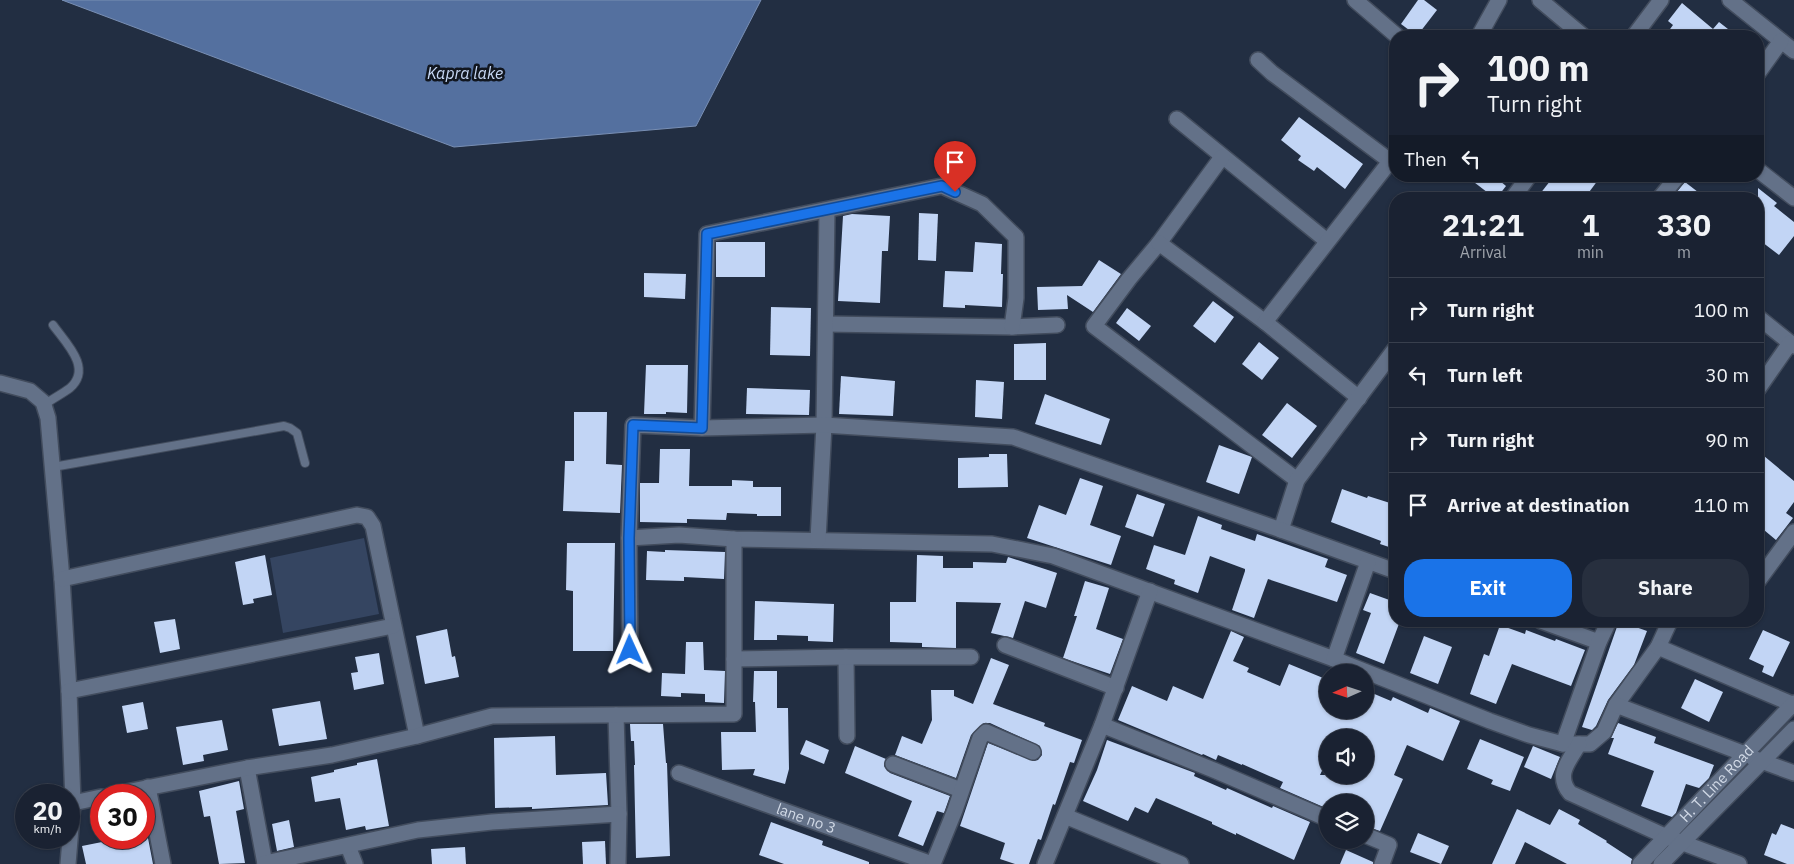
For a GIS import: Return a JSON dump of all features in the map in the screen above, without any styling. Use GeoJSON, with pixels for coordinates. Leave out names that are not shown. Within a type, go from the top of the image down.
{"type":"FeatureCollection","features":[{"type":"Feature","properties":{"kind":"street"},"geometry":{"type":"LineString","coordinates":[[1355,0],[1391,30]]}},
{"type":"Feature","properties":{"kind":"street"},"geometry":{"type":"LineString","coordinates":[[1482,30],[1500,0]]}},
{"type":"Feature","properties":{"kind":"street"},"geometry":{"type":"LineString","coordinates":[[1540,0],[1576,30]]}},
{"type":"Feature","properties":{"kind":"street"},"geometry":{"type":"LineString","coordinates":[[1638,30],[1661,0]]}},
{"type":"Feature","properties":{"kind":"street"},"geometry":{"type":"LineString","coordinates":[[1730,0],[1794,51]]}},
{"type":"Feature","properties":{"kind":"street"},"geometry":{"type":"LineString","coordinates":[[1764,65],[1781,41]]}},
{"type":"Feature","properties":{"kind":"street"},"geometry":{"type":"LineString","coordinates":[[1258,60],[1272,73],[1389,155]]}},
{"type":"Feature","properties":{"kind":"street"},"geometry":{"type":"LineString","coordinates":[[1177,119],[1327,240]]}},
{"type":"Feature","properties":{"kind":"street"},"geometry":{"type":"LineString","coordinates":[[1222,157],[1159,243],[1128,279],[1094,326],[1297,480]]}},
{"type":"Feature","properties":{"kind":"street"},"geometry":{"type":"LineString","coordinates":[[1265,322],[1327,240],[1389,163]]}},
{"type":"Feature","properties":{"kind":"street"},"geometry":{"type":"LineString","coordinates":[[1764,175],[1794,198]]}},
{"type":"Feature","properties":{"kind":"street"},"geometry":{"type":"LineString","coordinates":[[1665,192],[1673,182]]}},
{"type":"Feature","properties":{"kind":"street"},"geometry":{"type":"LineString","coordinates":[[702,428],[707,234],[942,186],[982,204],[1016,237],[1016,298],[1012,327]]}},
{"type":"Feature","properties":{"kind":"street"},"geometry":{"type":"LineString","coordinates":[[818,540],[824,425],[827,210]]}},
{"type":"Feature","properties":{"kind":"street"},"geometry":{"type":"LineString","coordinates":[[1159,243],[1265,322],[1359,398]]}},
{"type":"Feature","properties":{"kind":"street"},"geometry":{"type":"LineString","coordinates":[[1764,322],[1792,345],[1764,381]]}},
{"type":"Feature","properties":{"kind":"street"},"geometry":{"type":"LineString","coordinates":[[826,324],[1057,326]]}},
{"type":"Feature","properties":{"kind":"street"},"geometry":{"type":"LineString","coordinates":[[1281,530],[1297,480],[1389,357]]}},
{"type":"Feature","properties":{"kind":"street"},"geometry":{"type":"LineString","coordinates":[[0,384],[30,391],[43,402],[48,418],[62,579],[72,784]]}},
{"type":"Feature","properties":{"kind":"street"},"geometry":{"type":"LineString","coordinates":[[630,650],[629,538],[633,425],[702,428],[824,425],[1013,437],[1389,569]]}},
{"type":"Feature","properties":{"kind":"street"},"geometry":{"type":"LineString","coordinates":[[62,579],[357,515],[367,517],[373,526],[417,736]]}},
{"type":"Feature","properties":{"kind":"street"},"geometry":{"type":"LineString","coordinates":[[1764,572],[1794,532]]}},
{"type":"Feature","properties":{"kind":"street"},"geometry":{"type":"LineString","coordinates":[[629,538],[679,535],[734,539],[992,544],[1053,556],[1334,658],[1490,721],[1563,744],[1590,744],[1604,732],[1616,705],[1658,646],[1667,627]]}},
{"type":"Feature","properties":{"kind":"street"},"geometry":{"type":"LineString","coordinates":[[155,786],[332,754],[417,736],[492,716],[734,714],[734,539]]}},
{"type":"Feature","properties":{"kind":"street"},"geometry":{"type":"LineString","coordinates":[[1334,658],[1368,562]]}},
{"type":"Feature","properties":{"kind":"street"},"geometry":{"type":"LineString","coordinates":[[1045,864],[1102,725],[1150,591]]}},
{"type":"Feature","properties":{"kind":"street"},"geometry":{"type":"LineString","coordinates":[[69,691],[393,626]]}},
{"type":"Feature","properties":{"kind":"street"},"geometry":{"type":"LineString","coordinates":[[1558,627],[1599,642]]}},
{"type":"Feature","properties":{"kind":"street"},"geometry":{"type":"LineString","coordinates":[[1563,744],[1599,642],[1606,627]]}},
{"type":"Feature","properties":{"kind":"street"},"geometry":{"type":"LineString","coordinates":[[1005,645],[1116,688]]}},
{"type":"Feature","properties":{"kind":"street"},"geometry":{"type":"LineString","coordinates":[[1658,646],[1793,703]]}},
{"type":"Feature","properties":{"kind":"street"},"geometry":{"type":"LineString","coordinates":[[846,657],[847,736]]}},
{"type":"Feature","properties":{"kind":"street"},"geometry":{"type":"LineString","coordinates":[[734,659],[971,657]]}},
{"type":"Feature","properties":{"kind":"street","name":"H. T. Line Road"},"geometry":{"type":"LineString","coordinates":[[1640,864],[1793,703]]}},
{"type":"Feature","properties":{"kind":"street"},"geometry":{"type":"LineString","coordinates":[[1616,705],[1745,754],[1761,762],[1794,773]]}},
{"type":"Feature","properties":{"kind":"street"},"geometry":{"type":"LineString","coordinates":[[616,715],[619,814],[618,864]]}},
{"type":"Feature","properties":{"kind":"street"},"geometry":{"type":"LineString","coordinates":[[1102,725],[1319,815]]}},
{"type":"Feature","properties":{"kind":"street","name":"H. T. Line Road"},"geometry":{"type":"LineString","coordinates":[[1661,864],[1794,729]]}},
{"type":"Feature","properties":{"kind":"street"},"geometry":{"type":"LineString","coordinates":[[933,864],[982,734],[986,732],[1033,752]]}},
{"type":"Feature","properties":{"kind":"street"},"geometry":{"type":"LineString","coordinates":[[1580,744],[1562,776],[1563,785],[1570,793],[1667,837],[1739,864]]}},
{"type":"Feature","properties":{"kind":"street"},"geometry":{"type":"LineString","coordinates":[[893,764],[962,790]]}},
{"type":"Feature","properties":{"kind":"street"},"geometry":{"type":"LineString","coordinates":[[247,768],[265,864],[427,829],[492,822],[619,814]]}},
{"type":"Feature","properties":{"kind":"street","name":"lane no 3"},"geometry":{"type":"LineString","coordinates":[[679,773],[933,864]]}},
{"type":"Feature","properties":{"kind":"street"},"geometry":{"type":"LineString","coordinates":[[1065,816],[1181,864]]}},
{"type":"Feature","properties":{"kind":"street"},"geometry":{"type":"LineString","coordinates":[[155,823],[163,864]]}},
{"type":"Feature","properties":{"kind":"street"},"geometry":{"type":"LineString","coordinates":[[1374,839],[1389,845],[1382,864]]}},
{"type":"Feature","properties":{"kind":"street"},"geometry":{"type":"LineString","coordinates":[[348,846],[355,864]]}},
{"type":"Feature","properties":{"kind":"street"},"geometry":{"type":"LineString","coordinates":[[68,864],[69,849]]}},
{"type":"Feature","properties":{"kind":"lane"},"geometry":{"type":"LineString","coordinates":[[44,405],[70,387],[76,380],[79,372],[78,360],[53,325]]}},
{"type":"Feature","properties":{"kind":"lane"},"geometry":{"type":"LineString","coordinates":[[52,467],[284,426],[297,432],[305,463]]}},
{"type":"Feature","properties":{"kind":"shaded area"},"geometry":{"type":"Polygon","coordinates":[[[364,538],[379,614],[283,633],[270,558],[364,538]]]}},
{"type":"Feature","properties":{"kind":"water","name":"Kapra lake"},"geometry":{"type":"Polygon","coordinates":[[[62,0],[761,0],[696,126],[454,147],[62,0]]]}},
{"type":"Feature","properties":{"kind":"building"},"geometry":{"type":"Polygon","coordinates":[[[1418,0],[1424,0],[1437,10],[1422,30],[1409,30],[1401,24],[1418,0]]]}},
{"type":"Feature","properties":{"kind":"building"},"geometry":{"type":"Polygon","coordinates":[[[1682,3],[1713,29],[1719,22],[1729,30],[1669,30],[1673,25],[1668,21],[1682,3]]]}},
{"type":"Feature","properties":{"kind":"building"},"geometry":{"type":"Polygon","coordinates":[[[1299,117],[1363,164],[1345,189],[1317,167],[1314,171],[1298,160],[1301,156],[1281,140],[1299,117]]]}},
{"type":"Feature","properties":{"kind":"building"},"geometry":{"type":"Polygon","coordinates":[[[1474,182],[1501,182],[1506,186],[1501,192],[1487,192],[1474,182]]]}},
{"type":"Feature","properties":{"kind":"building"},"geometry":{"type":"Polygon","coordinates":[[[1549,182],[1597,182],[1589,192],[1541,192],[1549,182]]]}},
{"type":"Feature","properties":{"kind":"building"},"geometry":{"type":"Polygon","coordinates":[[[1685,182],[1698,192],[1677,192],[1685,182]]]}},
{"type":"Feature","properties":{"kind":"building"},"geometry":{"type":"Polygon","coordinates":[[[1764,193],[1777,203],[1774,206],[1794,222],[1794,236],[1779,255],[1764,244],[1764,193]]]}},
{"type":"Feature","properties":{"kind":"building"},"geometry":{"type":"Polygon","coordinates":[[[919,213],[938,214],[936,261],[918,260],[919,213]]]}},
{"type":"Feature","properties":{"kind":"building"},"geometry":{"type":"Polygon","coordinates":[[[852,214],[890,216],[888,251],[882,251],[880,303],[838,301],[843,216],[852,214]]]}},
{"type":"Feature","properties":{"kind":"building"},"geometry":{"type":"Polygon","coordinates":[[[716,242],[765,242],[765,277],[716,277],[716,242]]]}},
{"type":"Feature","properties":{"kind":"building"},"geometry":{"type":"Polygon","coordinates":[[[975,242],[1002,244],[1002,307],[965,305],[965,308],[943,307],[945,271],[973,272],[975,242]]]}},
{"type":"Feature","properties":{"kind":"building"},"geometry":{"type":"Polygon","coordinates":[[[1099,260],[1121,274],[1093,312],[1067,295],[1068,309],[1038,310],[1037,287],[1082,286],[1099,260]]]}},
{"type":"Feature","properties":{"kind":"building"},"geometry":{"type":"Polygon","coordinates":[[[644,273],[686,274],[685,299],[644,297],[644,273]]]}},
{"type":"Feature","properties":{"kind":"building"},"geometry":{"type":"Polygon","coordinates":[[[1213,301],[1234,317],[1215,343],[1193,326],[1213,301]]]}},
{"type":"Feature","properties":{"kind":"building"},"geometry":{"type":"Polygon","coordinates":[[[771,307],[811,308],[810,356],[770,355],[771,307]]]}},
{"type":"Feature","properties":{"kind":"building"},"geometry":{"type":"Polygon","coordinates":[[[1127,308],[1151,326],[1139,341],[1116,323],[1127,308]]]}},
{"type":"Feature","properties":{"kind":"building"},"geometry":{"type":"Polygon","coordinates":[[[1259,342],[1279,358],[1262,380],[1242,364],[1259,342]]]}},
{"type":"Feature","properties":{"kind":"building"},"geometry":{"type":"Polygon","coordinates":[[[1046,343],[1046,380],[1014,380],[1014,344],[1046,343]]]}},
{"type":"Feature","properties":{"kind":"building"},"geometry":{"type":"Polygon","coordinates":[[[646,365],[688,365],[687,413],[644,414],[646,365]]]}},
{"type":"Feature","properties":{"kind":"building"},"geometry":{"type":"Polygon","coordinates":[[[841,376],[895,381],[893,416],[839,414],[841,376]]]}},
{"type":"Feature","properties":{"kind":"building"},"geometry":{"type":"Polygon","coordinates":[[[976,380],[1004,382],[1002,419],[975,417],[976,380]]]}},
{"type":"Feature","properties":{"kind":"building"},"geometry":{"type":"Polygon","coordinates":[[[747,388],[810,390],[809,415],[746,414],[747,388]]]}},
{"type":"Feature","properties":{"kind":"building"},"geometry":{"type":"Polygon","coordinates":[[[1045,394],[1110,419],[1101,445],[1035,424],[1045,394]]]}},
{"type":"Feature","properties":{"kind":"building"},"geometry":{"type":"Polygon","coordinates":[[[1287,403],[1317,426],[1292,458],[1262,435],[1287,403]]]}},
{"type":"Feature","properties":{"kind":"building"},"geometry":{"type":"Polygon","coordinates":[[[574,412],[607,412],[606,464],[622,465],[620,513],[563,511],[565,461],[574,461],[574,412]]]}},
{"type":"Feature","properties":{"kind":"building"},"geometry":{"type":"Polygon","coordinates":[[[1219,445],[1252,457],[1239,494],[1206,482],[1219,445]]]}},
{"type":"Feature","properties":{"kind":"building"},"geometry":{"type":"Polygon","coordinates":[[[660,449],[690,449],[689,486],[732,486],[732,480],[753,481],[753,487],[781,487],[781,516],[727,513],[726,520],[687,519],[687,523],[640,522],[640,483],[659,483],[660,449]]]}},
{"type":"Feature","properties":{"kind":"building"},"geometry":{"type":"Polygon","coordinates":[[[989,454],[1007,454],[1008,487],[958,488],[958,458],[989,457],[989,454]]]}},
{"type":"Feature","properties":{"kind":"building"},"geometry":{"type":"Polygon","coordinates":[[[1764,456],[1794,481],[1794,502],[1786,513],[1793,518],[1776,540],[1764,530],[1764,456]]]}},
{"type":"Feature","properties":{"kind":"building"},"geometry":{"type":"Polygon","coordinates":[[[1080,478],[1103,486],[1090,525],[1121,536],[1111,565],[1027,538],[1039,505],[1066,515],[1080,478]]]}},
{"type":"Feature","properties":{"kind":"building"},"geometry":{"type":"Polygon","coordinates":[[[1342,489],[1367,498],[1368,496],[1389,503],[1389,547],[1380,544],[1381,541],[1331,522],[1342,489]]]}},
{"type":"Feature","properties":{"kind":"building"},"geometry":{"type":"Polygon","coordinates":[[[1137,494],[1165,504],[1153,537],[1125,527],[1137,494]]]}},
{"type":"Feature","properties":{"kind":"building"},"geometry":{"type":"Polygon","coordinates":[[[1198,516],[1222,525],[1221,529],[1255,541],[1257,534],[1328,559],[1325,567],[1347,575],[1337,602],[1268,579],[1254,618],[1232,610],[1245,569],[1210,556],[1198,593],[1174,584],[1175,580],[1146,569],[1154,545],[1185,555],[1198,516]]]}},
{"type":"Feature","properties":{"kind":"building"},"geometry":{"type":"Polygon","coordinates":[[[567,543],[615,543],[613,651],[573,651],[573,591],[566,590],[567,543]]]}},
{"type":"Feature","properties":{"kind":"building"},"geometry":{"type":"Polygon","coordinates":[[[665,550],[725,552],[724,579],[684,577],[684,581],[646,580],[647,551],[665,552],[665,550]]]}},
{"type":"Feature","properties":{"kind":"building"},"geometry":{"type":"Polygon","coordinates":[[[265,555],[272,595],[253,599],[254,603],[243,605],[235,562],[265,555]]]}},
{"type":"Feature","properties":{"kind":"building"},"geometry":{"type":"Polygon","coordinates":[[[917,555],[943,556],[943,568],[973,568],[973,562],[1006,563],[1008,557],[1057,573],[1046,608],[1025,601],[1013,638],[991,633],[1001,603],[956,602],[956,648],[922,647],[922,643],[890,642],[890,602],[916,602],[917,555]]]}},
{"type":"Feature","properties":{"kind":"building"},"geometry":{"type":"Polygon","coordinates":[[[1085,581],[1109,588],[1096,629],[1123,639],[1110,674],[1063,658],[1077,616],[1074,616],[1085,581]]]}},
{"type":"Feature","properties":{"kind":"building"},"geometry":{"type":"Polygon","coordinates":[[[1370,593],[1389,600],[1389,627],[1398,627],[1384,664],[1356,653],[1371,613],[1363,610],[1370,593]]]}},
{"type":"Feature","properties":{"kind":"building"},"geometry":{"type":"Polygon","coordinates":[[[755,601],[834,604],[833,642],[808,641],[808,636],[777,635],[777,640],[754,640],[755,601]]]}},
{"type":"Feature","properties":{"kind":"building"},"geometry":{"type":"Polygon","coordinates":[[[175,619],[180,649],[160,653],[154,622],[175,619]]]}},
{"type":"Feature","properties":{"kind":"building"},"geometry":{"type":"Polygon","coordinates":[[[1499,627],[1506,627],[1525,634],[1526,630],[1585,650],[1571,686],[1512,664],[1496,704],[1470,694],[1484,654],[1489,656],[1499,627]]]}},
{"type":"Feature","properties":{"kind":"building"},"geometry":{"type":"Polygon","coordinates":[[[1617,627],[1636,627],[1647,631],[1634,665],[1608,700],[1596,726],[1592,730],[1582,727],[1617,627]]]}},
{"type":"Feature","properties":{"kind":"building"},"geometry":{"type":"Polygon","coordinates":[[[447,629],[452,657],[455,656],[459,677],[425,684],[416,636],[447,629]]]}},
{"type":"Feature","properties":{"kind":"building"},"geometry":{"type":"Polygon","coordinates":[[[1763,630],[1790,642],[1773,677],[1762,672],[1764,666],[1749,659],[1763,630]]]}},
{"type":"Feature","properties":{"kind":"building"},"geometry":{"type":"Polygon","coordinates":[[[1231,631],[1244,637],[1233,661],[1249,668],[1247,672],[1280,686],[1289,664],[1319,676],[1319,719],[1374,719],[1374,694],[1391,701],[1393,697],[1428,713],[1430,708],[1460,721],[1443,761],[1407,745],[1394,775],[1403,779],[1380,831],[1374,829],[1374,794],[1319,794],[1319,805],[1280,788],[1283,782],[1242,764],[1218,755],[1216,760],[1118,720],[1132,686],[1167,701],[1173,686],[1203,699],[1231,631]]]}},
{"type":"Feature","properties":{"kind":"building"},"geometry":{"type":"Polygon","coordinates":[[[1424,636],[1452,647],[1438,684],[1410,673],[1424,636]]]}},
{"type":"Feature","properties":{"kind":"building"},"geometry":{"type":"Polygon","coordinates":[[[686,642],[703,642],[704,670],[725,671],[724,703],[705,702],[705,694],[681,693],[681,697],[661,696],[662,673],[685,674],[686,642]]]}},
{"type":"Feature","properties":{"kind":"building"},"geometry":{"type":"Polygon","coordinates":[[[379,653],[384,684],[354,690],[351,673],[358,672],[355,657],[379,653]]]}},
{"type":"Feature","properties":{"kind":"building"},"geometry":{"type":"Polygon","coordinates":[[[991,658],[1009,665],[993,704],[1045,723],[1044,726],[1082,740],[1074,763],[1070,762],[1041,840],[1038,839],[1029,864],[1015,864],[1000,859],[1005,843],[960,826],[988,743],[1034,761],[1038,760],[1042,755],[1040,746],[990,723],[984,723],[971,735],[956,778],[895,755],[902,736],[922,744],[932,720],[931,690],[954,690],[954,696],[973,704],[991,658]]]}},
{"type":"Feature","properties":{"kind":"building"},"geometry":{"type":"Polygon","coordinates":[[[754,671],[777,671],[777,708],[788,708],[789,769],[785,784],[753,775],[755,769],[722,770],[721,732],[756,732],[755,702],[753,702],[754,671]]]}},
{"type":"Feature","properties":{"kind":"building"},"geometry":{"type":"Polygon","coordinates":[[[1695,679],[1723,692],[1709,722],[1681,708],[1695,679]]]}},
{"type":"Feature","properties":{"kind":"building"},"geometry":{"type":"Polygon","coordinates":[[[320,701],[327,739],[279,746],[272,709],[320,701]]]}},
{"type":"Feature","properties":{"kind":"building"},"geometry":{"type":"Polygon","coordinates":[[[143,702],[148,729],[127,733],[122,706],[143,702]]]}},
{"type":"Feature","properties":{"kind":"building"},"geometry":{"type":"Polygon","coordinates":[[[222,720],[228,750],[203,755],[204,761],[183,765],[176,727],[222,720]]]}},
{"type":"Feature","properties":{"kind":"building"},"geometry":{"type":"Polygon","coordinates":[[[1618,723],[1656,737],[1654,743],[1714,765],[1709,778],[1699,788],[1686,784],[1676,813],[1672,817],[1641,806],[1654,771],[1608,754],[1614,738],[1611,738],[1618,723]]]}},
{"type":"Feature","properties":{"kind":"building"},"geometry":{"type":"Polygon","coordinates":[[[630,724],[663,724],[667,763],[670,856],[636,858],[634,741],[631,741],[630,724]]]}},
{"type":"Feature","properties":{"kind":"building"},"geometry":{"type":"Polygon","coordinates":[[[555,736],[556,775],[606,773],[608,805],[532,809],[532,807],[495,808],[494,738],[555,736]]]}},
{"type":"Feature","properties":{"kind":"building"},"geometry":{"type":"Polygon","coordinates":[[[1480,739],[1524,757],[1510,791],[1491,784],[1493,780],[1467,769],[1480,739]]]}},
{"type":"Feature","properties":{"kind":"building"},"geometry":{"type":"Polygon","coordinates":[[[806,740],[829,750],[824,764],[800,754],[806,740]]]}},
{"type":"Feature","properties":{"kind":"building"},"geometry":{"type":"Polygon","coordinates":[[[1107,740],[1195,773],[1194,776],[1226,790],[1227,788],[1310,822],[1294,860],[1156,798],[1148,813],[1135,807],[1128,821],[1083,801],[1097,770],[1107,740]]]}},
{"type":"Feature","properties":{"kind":"building"},"geometry":{"type":"Polygon","coordinates":[[[855,746],[886,759],[884,766],[890,773],[950,796],[944,813],[937,811],[923,846],[898,836],[912,801],[845,773],[855,746]]]}},
{"type":"Feature","properties":{"kind":"building"},"geometry":{"type":"Polygon","coordinates":[[[1533,746],[1560,757],[1551,779],[1524,767],[1533,746]]]}},
{"type":"Feature","properties":{"kind":"building"},"geometry":{"type":"Polygon","coordinates":[[[377,759],[389,826],[366,830],[365,826],[346,830],[340,798],[315,802],[311,777],[377,759]]]}},
{"type":"Feature","properties":{"kind":"building"},"geometry":{"type":"Polygon","coordinates":[[[239,781],[244,809],[236,811],[245,863],[219,864],[210,816],[204,817],[199,791],[239,781]]]}},
{"type":"Feature","properties":{"kind":"building"},"geometry":{"type":"Polygon","coordinates":[[[1517,809],[1550,825],[1559,809],[1580,820],[1578,824],[1607,841],[1632,859],[1631,864],[1567,864],[1525,842],[1515,864],[1492,864],[1517,809]]]}},
{"type":"Feature","properties":{"kind":"building"},"geometry":{"type":"Polygon","coordinates":[[[289,820],[294,847],[277,851],[272,824],[289,820]]]}},
{"type":"Feature","properties":{"kind":"building"},"geometry":{"type":"Polygon","coordinates":[[[771,822],[823,841],[822,845],[869,862],[869,864],[784,864],[759,855],[771,822]]]}},
{"type":"Feature","properties":{"kind":"building"},"geometry":{"type":"Polygon","coordinates":[[[1781,824],[1794,829],[1794,864],[1787,864],[1764,855],[1772,833],[1776,835],[1781,824]]]}},
{"type":"Feature","properties":{"kind":"building"},"geometry":{"type":"Polygon","coordinates":[[[1418,833],[1449,846],[1441,864],[1410,852],[1418,833]]]}},
{"type":"Feature","properties":{"kind":"building"},"geometry":{"type":"Polygon","coordinates":[[[605,841],[606,864],[583,864],[582,842],[605,841]]]}},
{"type":"Feature","properties":{"kind":"building"},"geometry":{"type":"Polygon","coordinates":[[[90,844],[90,849],[150,849],[153,864],[86,864],[82,846],[90,844]]]}},
{"type":"Feature","properties":{"kind":"building"},"geometry":{"type":"Polygon","coordinates":[[[465,847],[466,864],[432,864],[431,849],[465,847]]]}},
{"type":"Feature","properties":{"kind":"building"},"geometry":{"type":"Polygon","coordinates":[[[1346,850],[1373,862],[1373,864],[1340,864],[1346,850]]]}},
{"type":"Feature","properties":{"kind":"route"},"geometry":{"type":"LineString","coordinates":[[630,650],[629,538],[633,425],[702,428],[707,234],[942,186],[955,192]]}}]}
